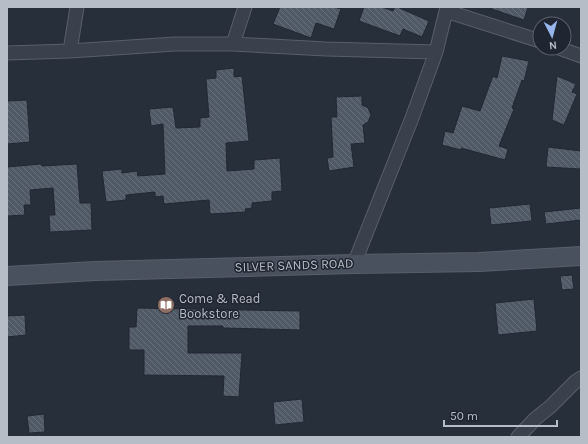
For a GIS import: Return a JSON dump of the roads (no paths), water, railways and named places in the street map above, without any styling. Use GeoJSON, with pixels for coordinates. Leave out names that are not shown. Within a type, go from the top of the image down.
{"type":"FeatureCollection","features":[{"type":"Feature","properties":{"kind":"street"},"geometry":{"type":"LineString","coordinates":[[70,51],[77,7]]}},
{"type":"Feature","properties":{"kind":"street"},"geometry":{"type":"LineString","coordinates":[[233,44],[246,7]]}},
{"type":"Feature","properties":{"kind":"street"},"geometry":{"type":"LineString","coordinates":[[354,264],[412,118],[436,52],[447,9],[532,38]]}},
{"type":"Feature","properties":{"kind":"street"},"geometry":{"type":"LineString","coordinates":[[7,53],[70,51],[175,44],[233,44],[326,50],[436,52]]}},
{"type":"Feature","properties":{"kind":"street","name":"SILVER SANDS ROAD"},"geometry":{"type":"LineString","coordinates":[[7,276],[96,271],[478,262],[581,256]]}},
{"type":"Feature","properties":{"kind":"street"},"geometry":{"type":"LineString","coordinates":[[518,437],[535,419],[581,378]]}},
{"type":"Feature","properties":{"kind":"place","name":"Come & Read Bookstore"},"geometry":{"type":"Point","coordinates":[166,305]}}]}
